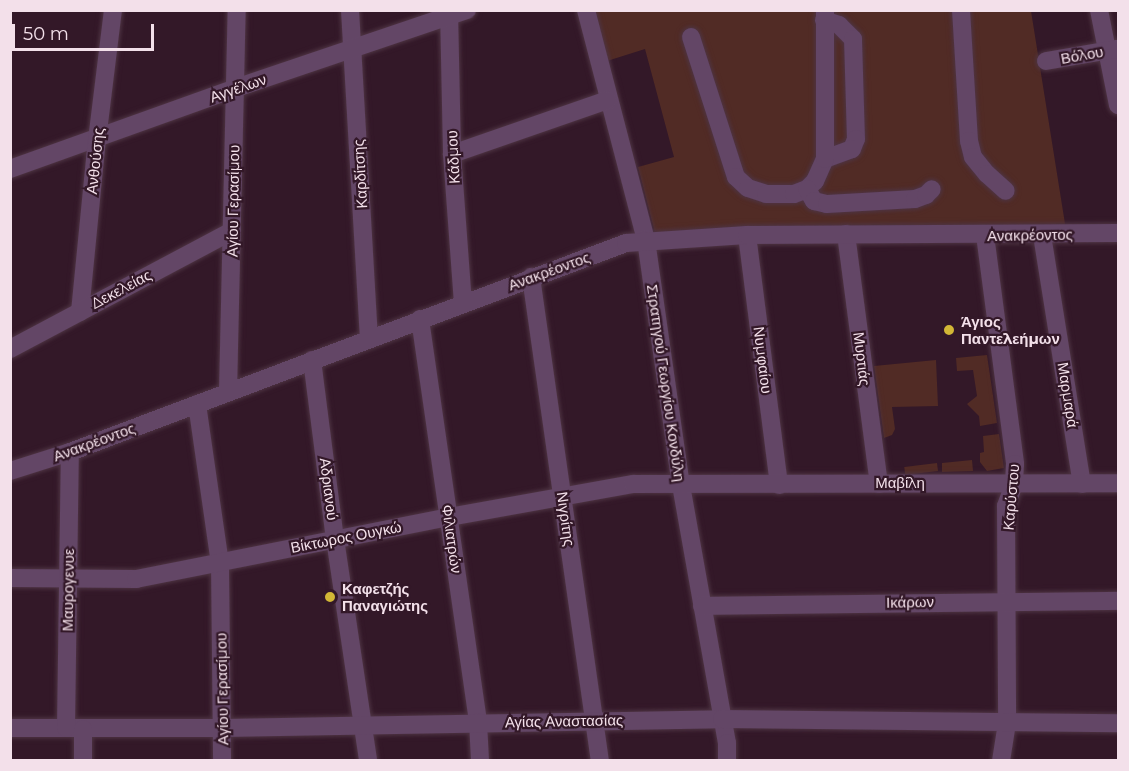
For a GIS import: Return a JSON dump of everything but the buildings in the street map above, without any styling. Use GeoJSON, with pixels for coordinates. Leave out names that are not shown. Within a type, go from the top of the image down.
{"type":"FeatureCollection","features":[{"type":"Feature","properties":{"kind":"street","name":"Ανθούσης"},"geometry":{"type":"LineString","coordinates":[[80,312],[113,10]]}},
{"type":"Feature","properties":{"kind":"street","name":"Αγίου Γερασίμου"},"geometry":{"type":"LineString","coordinates":[[228,392],[237,10]]}},
{"type":"Feature","properties":{"kind":"street","name":"Καρδίτσης"},"geometry":{"type":"LineString","coordinates":[[350,10],[369,338]]}},
{"type":"Feature","properties":{"kind":"street","name":"Αγγέλων"},"geometry":{"type":"LineString","coordinates":[[10,169],[97,140],[236,88],[449,14],[467,10]]}},
{"type":"Feature","properties":{"kind":"street","name":"Στρατηγού Γεωργίου Κονδύλη"},"geometry":{"type":"LineString","coordinates":[[586,10],[646,240],[681,485],[722,719],[727,760]]}},
{"type":"Feature","properties":{"kind":"street"},"geometry":{"type":"LineString","coordinates":[[961,10],[969,141],[973,157],[1006,191]]}},
{"type":"Feature","properties":{"kind":"street"},"geometry":{"type":"LineString","coordinates":[[1099,10],[1113,49],[1119,105]]}},
{"type":"Feature","properties":{"kind":"street","name":"Κάδμου"},"geometry":{"type":"LineString","coordinates":[[449,14],[452,154],[463,303]]}},
{"type":"Feature","properties":{"kind":"street"},"geometry":{"type":"LineString","coordinates":[[691,37],[736,177],[748,188],[766,194],[794,194],[807,189],[815,181],[825,159],[825,15]]}},
{"type":"Feature","properties":{"kind":"street"},"geometry":{"type":"LineString","coordinates":[[825,15],[853,39],[856,139],[852,149],[825,159]]}},
{"type":"Feature","properties":{"kind":"street","name":"Βόλου"},"geometry":{"type":"LineString","coordinates":[[1046,62],[1113,49]]}},
{"type":"Feature","properties":{"kind":"street"},"geometry":{"type":"LineString","coordinates":[[452,154],[608,100]]}},
{"type":"Feature","properties":{"kind":"street"},"geometry":{"type":"LineString","coordinates":[[807,189],[814,201],[827,204],[915,199],[926,195],[932,189]]}},
{"type":"Feature","properties":{"kind":"street","name":"Δεκελείας"},"geometry":{"type":"LineString","coordinates":[[10,349],[232,231]]}},
{"type":"Feature","properties":{"kind":"street","name":"Ανακρέοντος"},"geometry":{"type":"LineString","coordinates":[[10,471],[70,452],[626,243],[747,235],[985,236],[1119,233]]}},
{"type":"Feature","properties":{"kind":"street","name":"Μυρτιάς"},"geometry":{"type":"LineString","coordinates":[[846,234],[879,483]]}},
{"type":"Feature","properties":{"kind":"street","name":"Νυμφαίου"},"geometry":{"type":"LineString","coordinates":[[747,235],[779,485]]}},
{"type":"Feature","properties":{"kind":"street","name":"Μαρμαρά"},"geometry":{"type":"LineString","coordinates":[[1042,235],[1082,484]]}},
{"type":"Feature","properties":{"kind":"street","name":"Καρύστου"},"geometry":{"type":"LineString","coordinates":[[985,236],[1015,464],[1014,484],[1006,506],[1009,601],[1007,723],[1001,760]]}},
{"type":"Feature","properties":{"kind":"street","name":"Νιγρίτης"},"geometry":{"type":"LineString","coordinates":[[531,277],[600,760]]}},
{"type":"Feature","properties":{"kind":"street","name":"Φιλιατρών"},"geometry":{"type":"LineString","coordinates":[[420,319],[478,722],[480,760]]}},
{"type":"Feature","properties":{"kind":"street","name":"Αδριανού"},"geometry":{"type":"LineString","coordinates":[[312,360],[335,539],[368,760]]}},
{"type":"Feature","properties":{"kind":"street","name":"Αγίου Γερασίμου"},"geometry":{"type":"LineString","coordinates":[[196,404],[220,563],[222,760]]}},
{"type":"Feature","properties":{"kind":"street","name":"Μαυρογενυε"},"geometry":{"type":"LineString","coordinates":[[70,452],[68,579],[75,729],[84,760]]}},
{"type":"Feature","properties":{"kind":"street","name":"Μαβίλη"},"geometry":{"type":"LineString","coordinates":[[681,485],[1119,483]]}},
{"type":"Feature","properties":{"kind":"street","name":"Βίκτωρος Ουγκώ"},"geometry":{"type":"LineString","coordinates":[[10,578],[136,579],[563,495],[633,484],[681,485]]}},
{"type":"Feature","properties":{"kind":"street","name":"Ικάρων"},"geometry":{"type":"LineString","coordinates":[[702,606],[1119,601]]}},
{"type":"Feature","properties":{"kind":"street","name":"Αγίας Αναστασίας"},"geometry":{"type":"LineString","coordinates":[[10,728],[223,728],[722,719],[1119,723]]}},
{"type":"Feature","properties":{"kind":"shaded area"},"geometry":{"type":"Polygon","coordinates":[[[594,11],[1031,11],[1066,230],[656,237],[638,167],[674,157],[645,49],[607,61],[594,11]]]}},
{"type":"Feature","properties":{"kind":"shaded area"},"geometry":{"type":"Polygon","coordinates":[[[987,355],[997,423],[980,426],[979,416],[967,404],[977,396],[973,370],[957,371],[956,358],[987,355]]]}},
{"type":"Feature","properties":{"kind":"shaded area"},"geometry":{"type":"Polygon","coordinates":[[[936,360],[938,406],[892,407],[895,429],[892,435],[884,438],[874,366],[936,360]]]}},
{"type":"Feature","properties":{"kind":"shaded area"},"geometry":{"type":"Polygon","coordinates":[[[999,434],[1004,468],[987,471],[980,462],[980,453],[984,452],[983,436],[999,434]]]}},
{"type":"Feature","properties":{"kind":"shaded area"},"geometry":{"type":"Polygon","coordinates":[[[972,460],[973,471],[942,472],[942,463],[972,460]]]}},
{"type":"Feature","properties":{"kind":"shaded area"},"geometry":{"type":"Polygon","coordinates":[[[937,463],[938,471],[905,475],[904,467],[937,463]]]}},
{"type":"Feature","properties":{"kind":"place","name":"Άγιος Παντελεήμων"},"geometry":{"type":"Point","coordinates":[949,330]}},
{"type":"Feature","properties":{"kind":"place","name":"Καφετζής Παναγιώτης"},"geometry":{"type":"Point","coordinates":[330,597]}}]}
